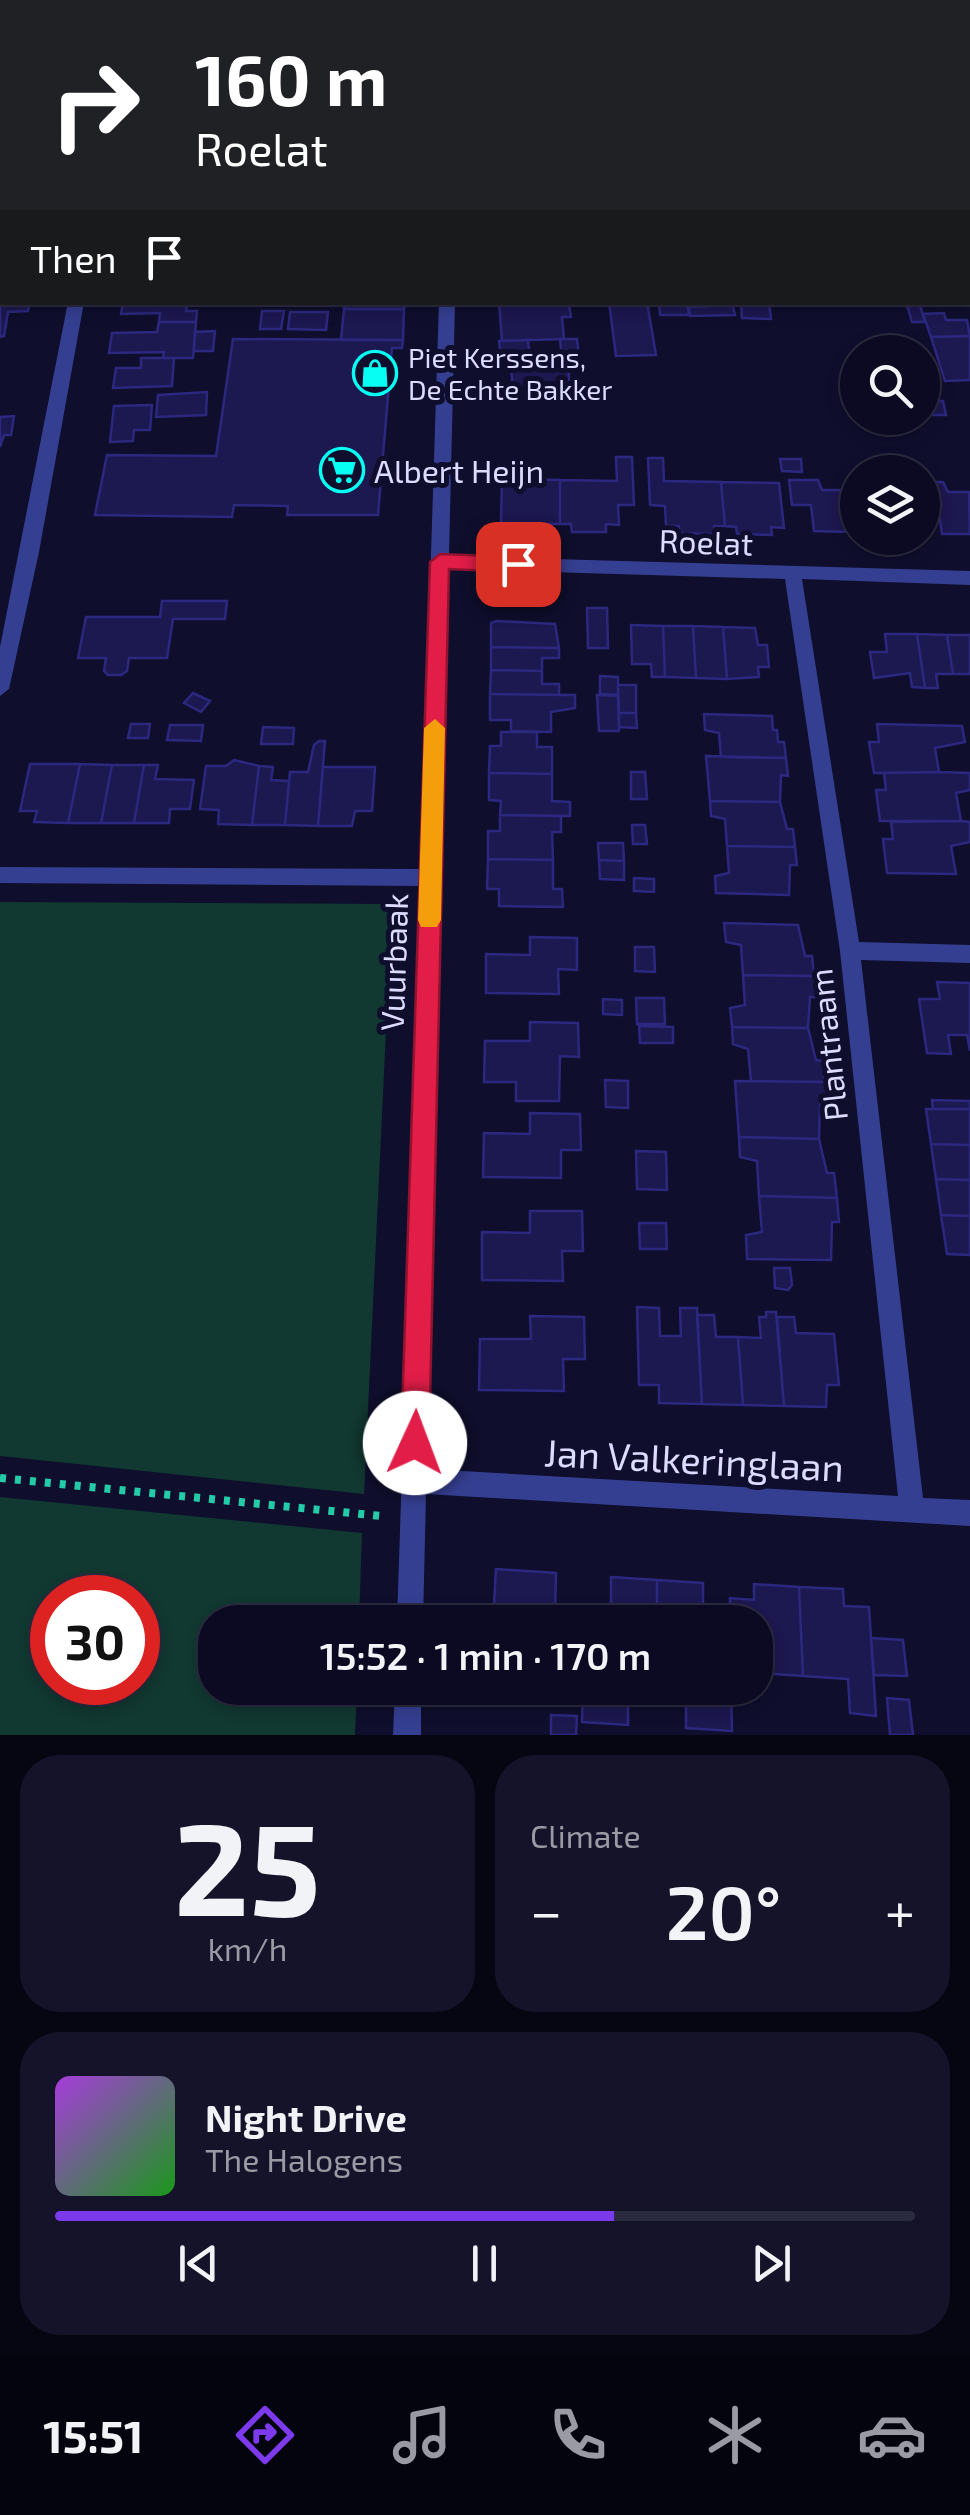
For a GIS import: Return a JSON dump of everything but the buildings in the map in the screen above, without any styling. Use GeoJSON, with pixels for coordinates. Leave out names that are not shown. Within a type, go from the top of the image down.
{"type":"FeatureCollection","features":[{"type":"Feature","properties":{"kind":"street"},"geometry":{"type":"LineString","coordinates":[[0,689],[34,533],[75,305]]}},
{"type":"Feature","properties":{"kind":"street","name":"Vuurbaak"},"geometry":{"type":"LineString","coordinates":[[410,1605],[448,305]]}},
{"type":"Feature","properties":{"kind":"street","name":"Roelat"},"geometry":{"type":"LineString","coordinates":[[440,562],[970,578]]}},
{"type":"Feature","properties":{"kind":"street","name":"Plantraam"},"geometry":{"type":"LineString","coordinates":[[794,574],[850,952],[912,1510]]}},
{"type":"Feature","properties":{"kind":"street"},"geometry":{"type":"LineString","coordinates":[[0,876],[430,878]]}},
{"type":"Feature","properties":{"kind":"street"},"geometry":{"type":"LineString","coordinates":[[850,952],[970,954]]}},
{"type":"Feature","properties":{"kind":"street","name":"Jan Valkeringlaan"},"geometry":{"type":"LineString","coordinates":[[414,1480],[970,1513]]}},
{"type":"Feature","properties":{"kind":"street"},"geometry":{"type":"LineString","coordinates":[[407,1735],[408,1705]]}},
{"type":"Feature","properties":{"kind":"path"},"geometry":{"type":"LineString","coordinates":[[0,1478],[412,1519]]}},
{"type":"Feature","properties":{"kind":"green space"},"geometry":{"type":"Polygon","coordinates":[[[0,902],[392,904],[364,1494],[0,1456],[0,902]]]}},
{"type":"Feature","properties":{"kind":"green space"},"geometry":{"type":"Polygon","coordinates":[[[0,1497],[362,1533],[360,1605],[198,1605],[198,1705],[356,1705],[355,1735],[0,1735],[0,1497]]]}},
{"type":"Feature","properties":{"kind":"slow traffic"},"geometry":{"type":"LineString","coordinates":[[429,920],[435,728]]}},
{"type":"Feature","properties":{"kind":"place","name":"Piet Kerssens, De Echte Bakker"},"geometry":{"type":"Point","coordinates":[375,373]}},
{"type":"Feature","properties":{"kind":"place","name":"Albert Heijn"},"geometry":{"type":"Point","coordinates":[342,470]}},
{"type":"Feature","properties":{"kind":"route"},"geometry":{"type":"LineString","coordinates":[[415,1443],[440,562],[518,564]]}}]}
